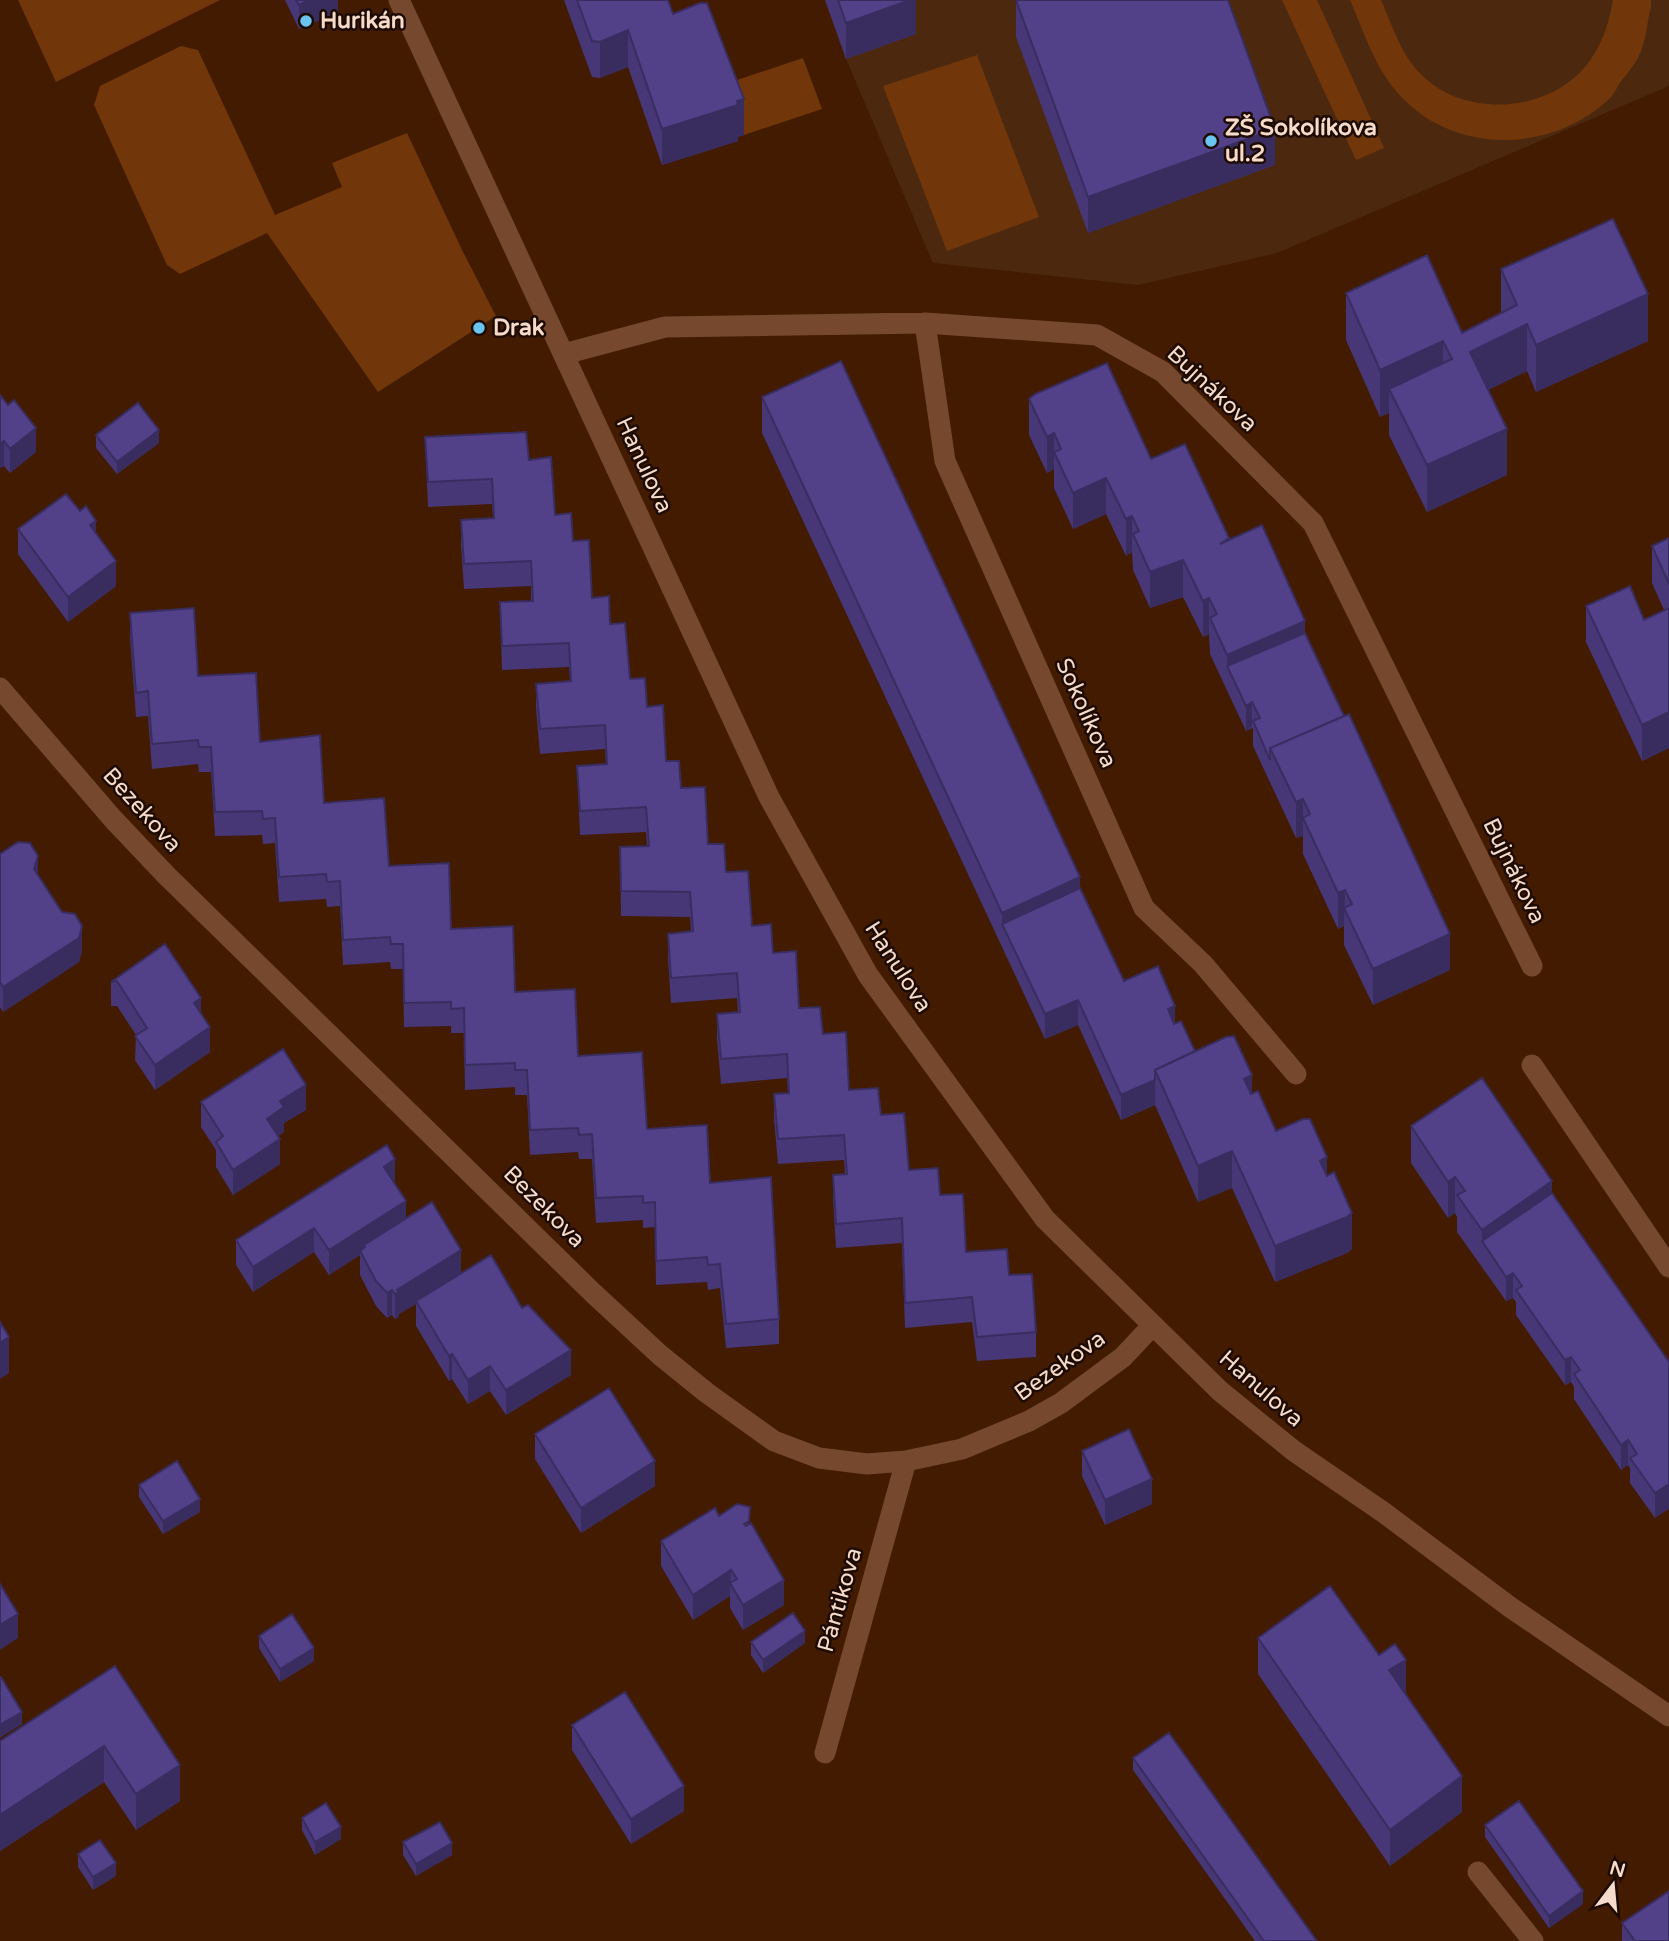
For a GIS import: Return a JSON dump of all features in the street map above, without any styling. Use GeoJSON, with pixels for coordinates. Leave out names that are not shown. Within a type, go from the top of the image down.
{"type":"FeatureCollection","features":[{"type":"Feature","properties":{"kind":"street","name":"Hanulova"},"geometry":{"type":"LineString","coordinates":[[399,0],[769,797],[867,975],[1045,1219],[1220,1391],[1294,1451],[1383,1512],[1510,1607],[1669,1716]]}},
{"type":"Feature","properties":{"kind":"street","name":"Bujnákova"},"geometry":{"type":"LineString","coordinates":[[564,354],[665,327],[925,323],[1097,335],[1163,372],[1312,523],[1532,966]]}},
{"type":"Feature","properties":{"kind":"street","name":"Sokolíkova"},"geometry":{"type":"LineString","coordinates":[[925,323],[945,461],[1144,908],[1203,964],[1296,1074]]}},
{"type":"Feature","properties":{"kind":"street","name":"Bezekova"},"geometry":{"type":"LineString","coordinates":[[0,688],[104,809],[166,875],[593,1293],[660,1355],[774,1441],[819,1458],[867,1464],[906,1461],[962,1449],[1029,1421],[1061,1403],[1122,1357],[1153,1325]]}},
{"type":"Feature","properties":{"kind":"street"},"geometry":{"type":"LineString","coordinates":[[1532,1065],[1669,1267]]}},
{"type":"Feature","properties":{"kind":"street","name":"Pántikova"},"geometry":{"type":"LineString","coordinates":[[825,1754],[906,1461]]}},
{"type":"Feature","properties":{"kind":"street"},"geometry":{"type":"LineString","coordinates":[[1478,1872],[1533,1941]]}},
{"type":"Feature","properties":{"kind":"shaded area"},"geometry":{"type":"Polygon","coordinates":[[[18,0],[220,0],[56,82],[18,0]]]}},
{"type":"Feature","properties":{"kind":"shaded area","name":"ZŠ Sokolíkova ul.2"},"geometry":{"type":"Polygon","coordinates":[[[825,0],[1669,0],[1669,86],[1277,253],[1138,285],[933,263],[846,59],[825,0]]]}},
{"type":"Feature","properties":{"kind":"shaded area"},"geometry":{"type":"Polygon","coordinates":[[[1282,0],[1317,0],[1384,148],[1356,160],[1282,0]]]}},
{"type":"Feature","properties":{"kind":"shaded area"},"geometry":{"type":"Polygon","coordinates":[[[1350,0],[1381,0],[1404,52],[1425,78],[1444,91],[1465,100],[1489,104],[1512,104],[1535,99],[1557,90],[1576,76],[1599,45],[1613,0],[1651,0],[1651,6],[1641,52],[1607,101],[1583,119],[1556,131],[1528,138],[1499,140],[1470,136],[1443,127],[1418,112],[1396,91],[1381,70],[1350,0]]]}},
{"type":"Feature","properties":{"kind":"shaded area"},"geometry":{"type":"Polygon","coordinates":[[[181,46],[198,50],[275,215],[342,187],[332,163],[407,133],[496,316],[378,392],[267,233],[180,274],[167,265],[94,105],[100,86],[181,46]]]}},
{"type":"Feature","properties":{"kind":"shaded area"},"geometry":{"type":"Polygon","coordinates":[[[977,55],[1039,217],[947,251],[883,86],[977,55]]]}},
{"type":"Feature","properties":{"kind":"shaded area"},"geometry":{"type":"Polygon","coordinates":[[[803,58],[822,109],[744,135],[725,84],[803,58]]]}},
{"type":"Feature","properties":{"kind":"building"},"geometry":{"type":"Polygon","coordinates":[[[296,0],[309,0],[299,5],[296,0]]]}},
{"type":"Feature","properties":{"kind":"building"},"geometry":{"type":"Polygon","coordinates":[[[577,0],[668,0],[673,14],[700,3],[707,3],[744,99],[737,101],[738,105],[662,129],[628,30],[600,42],[592,41],[577,0]]]}},
{"type":"Feature","properties":{"kind":"building"},"geometry":{"type":"Polygon","coordinates":[[[838,0],[910,0],[846,23],[838,0]]]}},
{"type":"Feature","properties":{"kind":"building"},"geometry":{"type":"Polygon","coordinates":[[[1016,0],[1228,0],[1275,129],[1088,197],[1016,0]]]}},
{"type":"Feature","properties":{"kind":"building"},"geometry":{"type":"Polygon","coordinates":[[[1613,219],[1648,294],[1536,345],[1527,324],[1470,352],[1507,429],[1427,465],[1389,389],[1452,359],[1443,341],[1380,370],[1346,293],[1427,255],[1462,333],[1517,305],[1501,269],[1613,219]]]}},
{"type":"Feature","properties":{"kind":"building"},"geometry":{"type":"Polygon","coordinates":[[[841,361],[1080,877],[1002,913],[762,397],[841,361]]]}},
{"type":"Feature","properties":{"kind":"building"},"geometry":{"type":"Polygon","coordinates":[[[1107,363],[1151,459],[1185,444],[1229,538],[1220,544],[1262,525],[1305,621],[1227,655],[1210,618],[1217,614],[1209,598],[1203,601],[1183,560],[1150,572],[1133,534],[1139,531],[1132,516],[1126,519],[1106,478],[1073,493],[1054,452],[1061,449],[1054,433],[1047,437],[1029,399],[1107,363]]]}},
{"type":"Feature","properties":{"kind":"building"},"geometry":{"type":"Polygon","coordinates":[[[0,395],[8,405],[14,400],[36,428],[10,449],[4,441],[0,444],[0,395]]]}},
{"type":"Feature","properties":{"kind":"building"},"geometry":{"type":"Polygon","coordinates":[[[138,403],[159,430],[117,462],[96,435],[138,403]]]}},
{"type":"Feature","properties":{"kind":"building"},"geometry":{"type":"Polygon","coordinates":[[[526,432],[529,460],[551,457],[555,515],[571,513],[573,541],[589,540],[592,598],[609,596],[610,624],[625,623],[630,679],[645,678],[647,707],[663,705],[666,761],[679,761],[681,788],[705,787],[708,844],[724,844],[726,872],[748,871],[752,926],[771,924],[773,953],[796,951],[799,1008],[820,1007],[823,1034],[846,1032],[849,1090],[878,1088],[881,1115],[904,1113],[909,1170],[938,1168],[940,1195],[963,1194],[966,1252],[1007,1249],[1009,1275],[1032,1274],[1036,1332],[977,1337],[972,1297],[905,1303],[902,1218],[836,1224],[833,1175],[847,1174],[844,1135],[778,1139],[774,1094],[789,1093],[787,1054],[721,1059],[717,1014],[740,1012],[737,973],[671,978],[668,934],[693,931],[690,892],[621,891],[620,847],[649,846],[646,807],[580,811],[577,766],[607,764],[605,725],[540,729],[536,684],[571,681],[569,643],[502,646],[500,602],[533,601],[531,561],[464,564],[461,520],[494,518],[492,479],[428,482],[425,437],[526,432]]]}},
{"type":"Feature","properties":{"kind":"building"},"geometry":{"type":"Polygon","coordinates":[[[66,494],[80,511],[86,506],[96,521],[90,525],[116,561],[68,597],[18,529],[66,494]]]}},
{"type":"Feature","properties":{"kind":"building"},"geometry":{"type":"Polygon","coordinates":[[[1669,538],[1669,584],[1652,546],[1669,538]]]}},
{"type":"Feature","properties":{"kind":"building"},"geometry":{"type":"Polygon","coordinates":[[[1630,586],[1644,620],[1669,608],[1669,712],[1642,725],[1586,606],[1630,586]]]}},
{"type":"Feature","properties":{"kind":"building"},"geometry":{"type":"Polygon","coordinates":[[[194,608],[198,676],[256,673],[260,742],[320,735],[324,803],[384,798],[389,866],[449,863],[451,929],[513,926],[515,992],[575,989],[578,1056],[642,1052],[647,1129],[707,1125],[710,1183],[771,1177],[779,1319],[726,1324],[720,1264],[708,1265],[707,1257],[656,1261],[655,1202],[643,1203],[643,1196],[596,1198],[592,1134],[579,1135],[578,1128],[530,1130],[527,1070],[515,1070],[515,1063],[465,1065],[464,1008],[451,1009],[451,1002],[404,1003],[403,944],[391,944],[390,937],[343,940],[340,881],[327,882],[326,874],[279,877],[275,818],[263,819],[262,811],[215,812],[211,747],[199,747],[198,740],[152,744],[148,691],[136,693],[130,613],[194,608]]]}},
{"type":"Feature","properties":{"kind":"building"},"geometry":{"type":"Polygon","coordinates":[[[1305,633],[1344,716],[1270,748],[1270,760],[1253,721],[1260,718],[1252,702],[1246,706],[1227,666],[1305,633]]]}},
{"type":"Feature","properties":{"kind":"building"},"geometry":{"type":"Polygon","coordinates":[[[1349,714],[1450,934],[1373,969],[1344,908],[1352,904],[1345,890],[1338,893],[1303,818],[1310,814],[1303,799],[1296,802],[1270,748],[1349,714]]]}},
{"type":"Feature","properties":{"kind":"building"},"geometry":{"type":"Polygon","coordinates":[[[18,842],[30,843],[38,856],[34,869],[62,912],[75,914],[82,926],[79,938],[3,987],[0,982],[0,854],[18,842]]]}},
{"type":"Feature","properties":{"kind":"building"},"geometry":{"type":"Polygon","coordinates":[[[1080,888],[1124,981],[1158,966],[1175,1006],[1168,1009],[1174,1024],[1181,1021],[1195,1051],[1155,1070],[1155,1080],[1121,1095],[1078,1000],[1045,1014],[1002,924],[1080,888]]]}},
{"type":"Feature","properties":{"kind":"building"},"geometry":{"type":"Polygon","coordinates":[[[165,944],[201,998],[194,1003],[210,1027],[155,1065],[135,1036],[147,1028],[117,981],[111,982],[165,944]]]}},
{"type":"Feature","properties":{"kind":"building"},"geometry":{"type":"Polygon","coordinates":[[[1234,1036],[1252,1075],[1244,1079],[1251,1094],[1258,1091],[1276,1131],[1303,1119],[1310,1119],[1327,1157],[1320,1161],[1327,1176],[1334,1172],[1352,1213],[1275,1246],[1232,1151],[1198,1166],[1155,1070],[1226,1037],[1234,1036]]]}},
{"type":"Feature","properties":{"kind":"building"},"geometry":{"type":"Polygon","coordinates":[[[283,1049],[306,1085],[280,1101],[284,1107],[267,1119],[280,1139],[233,1170],[216,1142],[223,1136],[201,1102],[283,1049]]]}},
{"type":"Feature","properties":{"kind":"building"},"geometry":{"type":"Polygon","coordinates":[[[1482,1078],[1552,1181],[1482,1230],[1457,1195],[1465,1191],[1455,1177],[1448,1182],[1411,1126],[1482,1078]]]}},
{"type":"Feature","properties":{"kind":"building"},"geometry":{"type":"Polygon","coordinates":[[[387,1145],[395,1159],[384,1167],[406,1201],[329,1250],[314,1228],[253,1267],[236,1240],[387,1145]]]}},
{"type":"Feature","properties":{"kind":"building"},"geometry":{"type":"Polygon","coordinates":[[[1552,1193],[1669,1362],[1669,1484],[1655,1493],[1630,1458],[1637,1454],[1628,1440],[1621,1445],[1574,1374],[1580,1370],[1571,1357],[1565,1360],[1516,1290],[1522,1286],[1513,1273],[1506,1277],[1482,1241],[1552,1193]]]}},
{"type":"Feature","properties":{"kind":"building"},"geometry":{"type":"Polygon","coordinates":[[[432,1202],[461,1250],[397,1290],[399,1292],[395,1294],[392,1290],[387,1293],[376,1281],[360,1251],[364,1245],[432,1202]]]}},
{"type":"Feature","properties":{"kind":"building"},"geometry":{"type":"Polygon","coordinates":[[[491,1255],[522,1308],[528,1305],[571,1350],[506,1390],[490,1366],[468,1380],[452,1354],[449,1356],[416,1301],[491,1255]]]}},
{"type":"Feature","properties":{"kind":"building"},"geometry":{"type":"Polygon","coordinates":[[[0,1322],[9,1337],[0,1343],[0,1322]]]}},
{"type":"Feature","properties":{"kind":"building"},"geometry":{"type":"Polygon","coordinates":[[[609,1388],[655,1461],[581,1508],[535,1434],[609,1388]]]}},
{"type":"Feature","properties":{"kind":"building"},"geometry":{"type":"Polygon","coordinates":[[[1129,1429],[1152,1479],[1105,1500],[1082,1451],[1129,1429]]]}},
{"type":"Feature","properties":{"kind":"building"},"geometry":{"type":"Polygon","coordinates":[[[177,1461],[200,1499],[163,1521],[139,1485],[177,1461]]]}},
{"type":"Feature","properties":{"kind":"building"},"geometry":{"type":"Polygon","coordinates":[[[737,1504],[750,1507],[749,1521],[744,1524],[746,1526],[751,1523],[784,1580],[743,1605],[730,1583],[737,1579],[731,1570],[693,1595],[661,1541],[715,1508],[719,1516],[737,1504]]]}},
{"type":"Feature","properties":{"kind":"building"},"geometry":{"type":"Polygon","coordinates":[[[0,1584],[18,1614],[0,1625],[0,1584]]]}},
{"type":"Feature","properties":{"kind":"building"},"geometry":{"type":"Polygon","coordinates":[[[1330,1586],[1379,1655],[1395,1644],[1406,1660],[1389,1670],[1462,1776],[1390,1830],[1258,1638],[1330,1586]]]}},
{"type":"Feature","properties":{"kind":"building"},"geometry":{"type":"Polygon","coordinates":[[[793,1613],[805,1631],[763,1660],[751,1642],[793,1613]]]}},
{"type":"Feature","properties":{"kind":"building"},"geometry":{"type":"Polygon","coordinates":[[[292,1614],[314,1648],[280,1669],[259,1636],[292,1614]]]}},
{"type":"Feature","properties":{"kind":"building"},"geometry":{"type":"Polygon","coordinates":[[[115,1666],[180,1765],[136,1794],[104,1746],[0,1815],[0,1741],[115,1666]]]}},
{"type":"Feature","properties":{"kind":"building"},"geometry":{"type":"Polygon","coordinates":[[[0,1677],[22,1712],[0,1725],[0,1677]]]}},
{"type":"Feature","properties":{"kind":"building"},"geometry":{"type":"Polygon","coordinates":[[[625,1692],[684,1786],[631,1819],[572,1725],[625,1692]]]}},
{"type":"Feature","properties":{"kind":"building"},"geometry":{"type":"Polygon","coordinates":[[[1169,1733],[1317,1941],[1264,1941],[1133,1758],[1169,1733]]]}},
{"type":"Feature","properties":{"kind":"building"},"geometry":{"type":"Polygon","coordinates":[[[1519,1801],[1583,1891],[1549,1916],[1485,1825],[1519,1801]]]}},
{"type":"Feature","properties":{"kind":"building"},"geometry":{"type":"Polygon","coordinates":[[[326,1803],[341,1827],[315,1842],[302,1818],[326,1803]]]}},
{"type":"Feature","properties":{"kind":"building"},"geometry":{"type":"Polygon","coordinates":[[[440,1822],[452,1843],[416,1864],[403,1842],[440,1822]]]}},
{"type":"Feature","properties":{"kind":"building"},"geometry":{"type":"Polygon","coordinates":[[[100,1840],[116,1863],[93,1877],[78,1854],[100,1840]]]}},
{"type":"Feature","properties":{"kind":"building"},"geometry":{"type":"Polygon","coordinates":[[[1669,1891],[1669,1941],[1635,1941],[1622,1923],[1669,1891]]]}},
{"type":"Feature","properties":{"kind":"place","name":"Hurikán"},"geometry":{"type":"Point","coordinates":[306,21]}},
{"type":"Feature","properties":{"kind":"place","name":"ZŠ Sokolíkova ul.2"},"geometry":{"type":"Point","coordinates":[1211,141]}},
{"type":"Feature","properties":{"kind":"place","name":"Drak"},"geometry":{"type":"Point","coordinates":[479,328]}}]}
